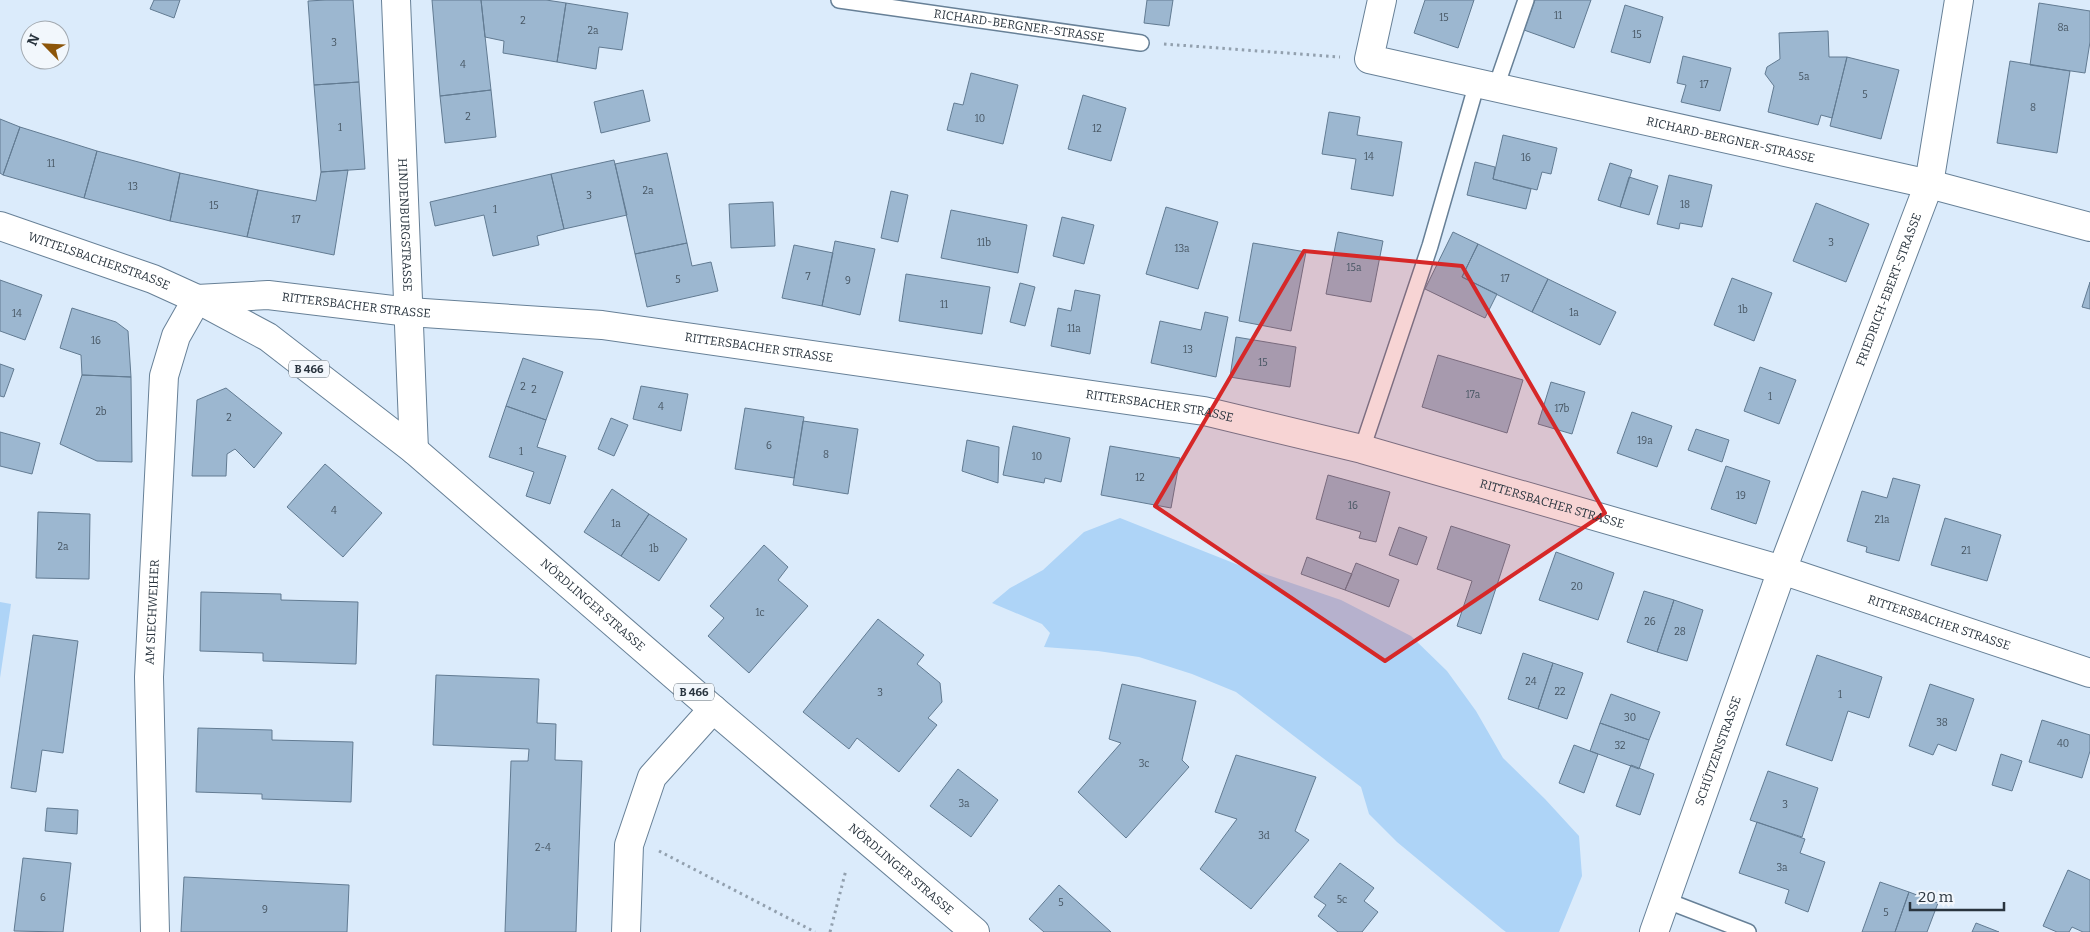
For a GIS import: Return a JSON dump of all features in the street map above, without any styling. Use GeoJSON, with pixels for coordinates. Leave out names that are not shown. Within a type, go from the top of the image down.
{"type":"FeatureCollection","features":[{"type":"Feature","properties":{"kind":"main road","name":"HINDENBURGSTRASSE"},"geometry":{"type":"LineString","coordinates":[[396,0],[414,450]]}},
{"type":"Feature","properties":{"kind":"main road"},"geometry":{"type":"LineString","coordinates":[[1369,59],[1382,0]]}},
{"type":"Feature","properties":{"kind":"main road","name":"FRIEDRICH-EBERT-STRASSE"},"geometry":{"type":"LineString","coordinates":[[1782,570],[1929,184],[1959,0]]}},
{"type":"Feature","properties":{"kind":"main road","name":"RICHARD-BERGNER-STRASSE"},"geometry":{"type":"LineString","coordinates":[[1369,59],[1929,184],[2090,227]]}},
{"type":"Feature","properties":{"kind":"main road","name":"WITTELSBACHERSTRASSE"},"geometry":{"type":"LineString","coordinates":[[0,226],[153,279],[197,299]]}},
{"type":"Feature","properties":{"kind":"main road","name":"RITTERSBACHER STRASSE"},"geometry":{"type":"LineString","coordinates":[[197,299],[268,295],[408,312],[602,325],[1204,411],[1362,449],[1782,570],[2090,673]]}},
{"type":"Feature","properties":{"kind":"main road","name":"NÖRDLINGER STRASSE"},"geometry":{"type":"LineString","coordinates":[[197,299],[268,337],[414,450],[713,709],[975,932]]}},
{"type":"Feature","properties":{"kind":"main road","name":"AM SIECHWEIHER"},"geometry":{"type":"LineString","coordinates":[[155,932],[149,677],[164,376],[176,336],[197,299]]}},
{"type":"Feature","properties":{"kind":"main road","name":"SCHÜTZENSTRASSE"},"geometry":{"type":"LineString","coordinates":[[1654,932],[1782,570]]}},
{"type":"Feature","properties":{"kind":"main road"},"geometry":{"type":"LineString","coordinates":[[626,932],[629,846],[652,777],[713,709]]}},
{"type":"Feature","properties":{"kind":"lane","name":"RICHARD-BERGNER-STRASSE"},"geometry":{"type":"LineString","coordinates":[[839,0],[1141,43]]}},
{"type":"Feature","properties":{"kind":"lane"},"geometry":{"type":"LineString","coordinates":[[1362,449],[1430,246],[1487,85],[1526,0]]}},
{"type":"Feature","properties":{"kind":"lane"},"geometry":{"type":"LineString","coordinates":[[1665,900],[1748,932]]}},
{"type":"Feature","properties":{"kind":"path"},"geometry":{"type":"LineString","coordinates":[[1141,43],[1369,59]]}},
{"type":"Feature","properties":{"kind":"path"},"geometry":{"type":"LineString","coordinates":[[631,837],[815,932]]}},
{"type":"Feature","properties":{"kind":"path"},"geometry":{"type":"LineString","coordinates":[[830,932],[846,870]]}},
{"type":"Feature","properties":{"kind":"highlighted area"},"geometry":{"type":"Polygon","coordinates":[[[1304,251],[1462,266],[1605,513],[1385,661],[1155,506],[1304,251]]]}},
{"type":"Feature","properties":{"kind":"shaded area"},"geometry":{"type":"Polygon","coordinates":[[[1120,518],[1241,566],[1341,600],[1411,636],[1447,671],[1476,711],[1503,758],[1579,836],[1582,876],[1559,932],[1506,932],[1397,842],[1369,814],[1361,787],[1236,692],[1192,674],[1139,657],[1098,651],[1044,647],[1050,633],[1042,624],[992,603],[1010,588],[1043,570],[1084,532],[1120,518]]]}},
{"type":"Feature","properties":{"kind":"shaded area"},"geometry":{"type":"Polygon","coordinates":[[[0,602],[11,604],[0,678],[0,602]]]}},
{"type":"Feature","properties":{"kind":"building"},"geometry":{"type":"Polygon","coordinates":[[[154,0],[180,0],[174,18],[150,9],[154,0]]]}},
{"type":"Feature","properties":{"kind":"building"},"geometry":{"type":"Polygon","coordinates":[[[353,0],[359,82],[314,85],[308,1],[353,0]]]}},
{"type":"Feature","properties":{"kind":"building"},"geometry":{"type":"Polygon","coordinates":[[[432,0],[481,0],[491,90],[440,96],[432,0]]]}},
{"type":"Feature","properties":{"kind":"building"},"geometry":{"type":"Polygon","coordinates":[[[481,0],[546,0],[566,3],[557,62],[503,53],[504,41],[485,37],[481,0]]]}},
{"type":"Feature","properties":{"kind":"building"},"geometry":{"type":"Polygon","coordinates":[[[1147,0],[1173,0],[1169,26],[1144,23],[1147,0]]]}},
{"type":"Feature","properties":{"kind":"building"},"geometry":{"type":"Polygon","coordinates":[[[1425,0],[1474,0],[1458,48],[1414,33],[1425,0]]]}},
{"type":"Feature","properties":{"kind":"building"},"geometry":{"type":"Polygon","coordinates":[[[1535,0],[1591,0],[1574,48],[1524,30],[1535,0]]]}},
{"type":"Feature","properties":{"kind":"building"},"geometry":{"type":"Polygon","coordinates":[[[566,3],[628,13],[622,50],[599,47],[596,69],[557,62],[566,3]]]}},
{"type":"Feature","properties":{"kind":"building"},"geometry":{"type":"Polygon","coordinates":[[[2039,3],[2090,11],[2090,42],[2085,73],[2030,65],[2039,3]]]}},
{"type":"Feature","properties":{"kind":"building"},"geometry":{"type":"Polygon","coordinates":[[[1625,5],[1663,17],[1650,63],[1611,52],[1625,5]]]}},
{"type":"Feature","properties":{"kind":"building"},"geometry":{"type":"Polygon","coordinates":[[[1828,31],[1829,57],[1847,57],[1832,118],[1821,115],[1818,125],[1768,112],[1774,86],[1765,74],[1767,67],[1780,59],[1779,33],[1828,31]]]}},
{"type":"Feature","properties":{"kind":"building"},"geometry":{"type":"Polygon","coordinates":[[[1683,56],[1731,68],[1720,111],[1681,102],[1686,85],[1677,83],[1683,56]]]}},
{"type":"Feature","properties":{"kind":"building"},"geometry":{"type":"Polygon","coordinates":[[[1847,57],[1899,70],[1881,139],[1830,126],[1847,57]]]}},
{"type":"Feature","properties":{"kind":"building"},"geometry":{"type":"Polygon","coordinates":[[[2010,61],[2070,71],[2057,153],[1997,143],[2010,61]]]}},
{"type":"Feature","properties":{"kind":"building"},"geometry":{"type":"Polygon","coordinates":[[[971,73],[1018,85],[1003,144],[947,130],[954,103],[963,105],[971,73]]]}},
{"type":"Feature","properties":{"kind":"building"},"geometry":{"type":"Polygon","coordinates":[[[359,82],[365,169],[321,172],[314,85],[359,82]]]}},
{"type":"Feature","properties":{"kind":"building"},"geometry":{"type":"Polygon","coordinates":[[[491,90],[496,137],[445,143],[440,96],[491,90]]]}},
{"type":"Feature","properties":{"kind":"building"},"geometry":{"type":"Polygon","coordinates":[[[643,90],[650,121],[601,133],[594,102],[643,90]]]}},
{"type":"Feature","properties":{"kind":"building"},"geometry":{"type":"Polygon","coordinates":[[[1083,95],[1126,108],[1111,161],[1068,149],[1083,95]]]}},
{"type":"Feature","properties":{"kind":"building"},"geometry":{"type":"Polygon","coordinates":[[[1329,112],[1360,117],[1357,135],[1402,142],[1393,196],[1351,189],[1356,159],[1322,154],[1329,112]]]}},
{"type":"Feature","properties":{"kind":"building"},"geometry":{"type":"Polygon","coordinates":[[[0,119],[20,127],[3,175],[0,173],[0,119]]]}},
{"type":"Feature","properties":{"kind":"building"},"geometry":{"type":"Polygon","coordinates":[[[20,127],[97,151],[84,198],[3,175],[20,127]]]}},
{"type":"Feature","properties":{"kind":"building"},"geometry":{"type":"Polygon","coordinates":[[[1503,135],[1557,148],[1551,174],[1542,172],[1537,190],[1493,179],[1503,135]]]}},
{"type":"Feature","properties":{"kind":"building"},"geometry":{"type":"Polygon","coordinates":[[[97,151],[180,173],[170,221],[84,198],[97,151]]]}},
{"type":"Feature","properties":{"kind":"building"},"geometry":{"type":"Polygon","coordinates":[[[667,153],[687,243],[635,254],[615,164],[667,153]]]}},
{"type":"Feature","properties":{"kind":"building"},"geometry":{"type":"Polygon","coordinates":[[[614,160],[627,215],[564,229],[551,174],[614,160]]]}},
{"type":"Feature","properties":{"kind":"building"},"geometry":{"type":"Polygon","coordinates":[[[1475,162],[1495,167],[1493,179],[1531,189],[1526,209],[1467,195],[1475,162]]]}},
{"type":"Feature","properties":{"kind":"building"},"geometry":{"type":"Polygon","coordinates":[[[1610,163],[1632,170],[1620,207],[1598,200],[1610,163]]]}},
{"type":"Feature","properties":{"kind":"building"},"geometry":{"type":"Polygon","coordinates":[[[348,170],[334,255],[247,237],[258,190],[316,201],[321,172],[348,170]]]}},
{"type":"Feature","properties":{"kind":"building"},"geometry":{"type":"Polygon","coordinates":[[[180,173],[258,190],[247,237],[170,221],[180,173]]]}},
{"type":"Feature","properties":{"kind":"building"},"geometry":{"type":"Polygon","coordinates":[[[551,174],[564,229],[537,236],[539,245],[493,256],[484,215],[435,226],[430,202],[551,174]]]}},
{"type":"Feature","properties":{"kind":"building"},"geometry":{"type":"Polygon","coordinates":[[[1669,175],[1712,185],[1702,227],[1680,223],[1679,229],[1657,224],[1669,175]]]}},
{"type":"Feature","properties":{"kind":"building"},"geometry":{"type":"Polygon","coordinates":[[[1629,177],[1658,186],[1649,215],[1620,207],[1629,177]]]}},
{"type":"Feature","properties":{"kind":"building"},"geometry":{"type":"Polygon","coordinates":[[[891,191],[908,195],[898,242],[881,238],[891,191]]]}},
{"type":"Feature","properties":{"kind":"building"},"geometry":{"type":"Polygon","coordinates":[[[773,202],[775,246],[731,248],[729,204],[773,202]]]}},
{"type":"Feature","properties":{"kind":"building"},"geometry":{"type":"Polygon","coordinates":[[[1816,203],[1869,224],[1846,282],[1793,261],[1816,203]]]}},
{"type":"Feature","properties":{"kind":"building"},"geometry":{"type":"Polygon","coordinates":[[[1166,207],[1218,222],[1198,289],[1146,274],[1166,207]]]}},
{"type":"Feature","properties":{"kind":"building"},"geometry":{"type":"Polygon","coordinates":[[[951,210],[1027,225],[1018,273],[941,258],[951,210]]]}},
{"type":"Feature","properties":{"kind":"building"},"geometry":{"type":"Polygon","coordinates":[[[1062,217],[1094,225],[1084,264],[1053,256],[1062,217]]]}},
{"type":"Feature","properties":{"kind":"building"},"geometry":{"type":"Polygon","coordinates":[[[1338,232],[1383,241],[1371,302],[1326,294],[1338,232]]]}},
{"type":"Feature","properties":{"kind":"building"},"geometry":{"type":"Polygon","coordinates":[[[1453,232],[1478,244],[1462,277],[1497,294],[1485,318],[1425,289],[1453,232]]]}},
{"type":"Feature","properties":{"kind":"building"},"geometry":{"type":"Polygon","coordinates":[[[835,241],[875,249],[860,315],[822,306],[835,241]]]}},
{"type":"Feature","properties":{"kind":"building"},"geometry":{"type":"Polygon","coordinates":[[[687,243],[692,266],[711,262],[718,291],[647,307],[635,254],[687,243]]]}},
{"type":"Feature","properties":{"kind":"building"},"geometry":{"type":"Polygon","coordinates":[[[1253,243],[1306,252],[1291,331],[1239,321],[1253,243]]]}},
{"type":"Feature","properties":{"kind":"building"},"geometry":{"type":"Polygon","coordinates":[[[1478,244],[1548,279],[1532,312],[1462,277],[1478,244]]]}},
{"type":"Feature","properties":{"kind":"building"},"geometry":{"type":"Polygon","coordinates":[[[794,245],[833,253],[822,306],[782,298],[794,245]]]}},
{"type":"Feature","properties":{"kind":"building"},"geometry":{"type":"Polygon","coordinates":[[[906,274],[990,287],[982,334],[899,321],[906,274]]]}},
{"type":"Feature","properties":{"kind":"building"},"geometry":{"type":"Polygon","coordinates":[[[1732,278],[1772,293],[1754,341],[1714,325],[1732,278]]]}},
{"type":"Feature","properties":{"kind":"building"},"geometry":{"type":"Polygon","coordinates":[[[1548,279],[1616,312],[1600,345],[1532,312],[1548,279]]]}},
{"type":"Feature","properties":{"kind":"building"},"geometry":{"type":"Polygon","coordinates":[[[0,280],[42,295],[25,340],[0,331],[0,280]]]}},
{"type":"Feature","properties":{"kind":"building"},"geometry":{"type":"Polygon","coordinates":[[[2090,282],[2090,309],[2082,307],[2090,282]]]}},
{"type":"Feature","properties":{"kind":"building"},"geometry":{"type":"Polygon","coordinates":[[[1020,283],[1035,287],[1025,326],[1010,322],[1020,283]]]}},
{"type":"Feature","properties":{"kind":"building"},"geometry":{"type":"Polygon","coordinates":[[[1075,290],[1100,295],[1090,354],[1051,346],[1058,308],[1071,311],[1075,290]]]}},
{"type":"Feature","properties":{"kind":"building"},"geometry":{"type":"Polygon","coordinates":[[[72,308],[116,322],[128,331],[131,377],[82,375],[81,355],[60,348],[72,308]]]}},
{"type":"Feature","properties":{"kind":"building"},"geometry":{"type":"Polygon","coordinates":[[[1205,312],[1228,317],[1216,377],[1151,363],[1160,321],[1201,330],[1205,312]]]}},
{"type":"Feature","properties":{"kind":"building"},"geometry":{"type":"Polygon","coordinates":[[[1236,337],[1296,347],[1290,387],[1230,377],[1236,337]]]}},
{"type":"Feature","properties":{"kind":"building"},"geometry":{"type":"Polygon","coordinates":[[[1438,355],[1523,380],[1507,433],[1422,407],[1438,355]]]}},
{"type":"Feature","properties":{"kind":"building"},"geometry":{"type":"Polygon","coordinates":[[[523,358],[563,372],[546,420],[506,406],[523,358]]]}},
{"type":"Feature","properties":{"kind":"building"},"geometry":{"type":"Polygon","coordinates":[[[0,364],[14,369],[4,397],[0,396],[0,364]]]}},
{"type":"Feature","properties":{"kind":"building"},"geometry":{"type":"Polygon","coordinates":[[[1760,367],[1796,380],[1779,424],[1744,411],[1760,367]]]}},
{"type":"Feature","properties":{"kind":"building"},"geometry":{"type":"Polygon","coordinates":[[[82,375],[131,377],[132,462],[97,461],[60,444],[82,375]]]}},
{"type":"Feature","properties":{"kind":"building"},"geometry":{"type":"Polygon","coordinates":[[[1551,382],[1585,392],[1572,434],[1538,424],[1551,382]]]}},
{"type":"Feature","properties":{"kind":"building"},"geometry":{"type":"Polygon","coordinates":[[[641,386],[688,394],[681,431],[633,419],[641,386]]]}},
{"type":"Feature","properties":{"kind":"building"},"geometry":{"type":"Polygon","coordinates":[[[226,388],[282,433],[254,468],[235,449],[227,454],[226,476],[192,476],[197,400],[226,388]]]}},
{"type":"Feature","properties":{"kind":"building"},"geometry":{"type":"Polygon","coordinates":[[[506,406],[546,420],[537,447],[566,456],[550,504],[526,496],[534,472],[489,457],[506,406]]]}},
{"type":"Feature","properties":{"kind":"building"},"geometry":{"type":"Polygon","coordinates":[[[745,408],[804,417],[794,478],[735,469],[745,408]]]}},
{"type":"Feature","properties":{"kind":"building"},"geometry":{"type":"Polygon","coordinates":[[[1632,412],[1672,426],[1657,467],[1617,453],[1632,412]]]}},
{"type":"Feature","properties":{"kind":"building"},"geometry":{"type":"Polygon","coordinates":[[[611,418],[628,425],[614,456],[598,449],[611,418]]]}},
{"type":"Feature","properties":{"kind":"building"},"geometry":{"type":"Polygon","coordinates":[[[803,421],[858,429],[848,494],[793,485],[803,421]]]}},
{"type":"Feature","properties":{"kind":"building"},"geometry":{"type":"Polygon","coordinates":[[[1013,426],[1070,438],[1061,482],[1045,478],[1044,483],[1003,475],[1013,426]]]}},
{"type":"Feature","properties":{"kind":"building"},"geometry":{"type":"Polygon","coordinates":[[[1696,429],[1729,440],[1722,462],[1688,450],[1696,429]]]}},
{"type":"Feature","properties":{"kind":"building"},"geometry":{"type":"Polygon","coordinates":[[[0,432],[40,443],[32,474],[0,466],[0,432]]]}},
{"type":"Feature","properties":{"kind":"building"},"geometry":{"type":"Polygon","coordinates":[[[967,440],[999,447],[998,483],[962,471],[967,440]]]}},
{"type":"Feature","properties":{"kind":"building"},"geometry":{"type":"Polygon","coordinates":[[[1110,446],[1180,458],[1171,508],[1101,495],[1110,446]]]}},
{"type":"Feature","properties":{"kind":"building"},"geometry":{"type":"Polygon","coordinates":[[[325,464],[382,513],[343,557],[287,507],[325,464]]]}},
{"type":"Feature","properties":{"kind":"building"},"geometry":{"type":"Polygon","coordinates":[[[1726,466],[1770,481],[1756,524],[1711,509],[1726,466]]]}},
{"type":"Feature","properties":{"kind":"building"},"geometry":{"type":"Polygon","coordinates":[[[1328,475],[1390,492],[1376,542],[1359,538],[1361,532],[1316,519],[1328,475]]]}},
{"type":"Feature","properties":{"kind":"building"},"geometry":{"type":"Polygon","coordinates":[[[1893,478],[1920,485],[1899,561],[1866,552],[1867,547],[1847,541],[1862,491],[1887,498],[1893,478]]]}},
{"type":"Feature","properties":{"kind":"building"},"geometry":{"type":"Polygon","coordinates":[[[612,489],[649,514],[621,556],[584,532],[612,489]]]}},
{"type":"Feature","properties":{"kind":"building"},"geometry":{"type":"Polygon","coordinates":[[[38,512],[90,514],[89,579],[36,578],[38,512]]]}},
{"type":"Feature","properties":{"kind":"building"},"geometry":{"type":"Polygon","coordinates":[[[649,514],[687,539],[659,581],[621,556],[649,514]]]}},
{"type":"Feature","properties":{"kind":"building"},"geometry":{"type":"Polygon","coordinates":[[[1945,518],[2001,535],[1987,581],[1931,565],[1945,518]]]}},
{"type":"Feature","properties":{"kind":"building"},"geometry":{"type":"Polygon","coordinates":[[[1451,526],[1510,545],[1481,634],[1457,626],[1472,581],[1437,569],[1451,526]]]}},
{"type":"Feature","properties":{"kind":"building"},"geometry":{"type":"Polygon","coordinates":[[[1399,527],[1427,537],[1417,565],[1389,555],[1399,527]]]}},
{"type":"Feature","properties":{"kind":"building"},"geometry":{"type":"Polygon","coordinates":[[[764,545],[788,567],[778,580],[808,606],[749,673],[708,636],[724,618],[710,606],[764,545]]]}},
{"type":"Feature","properties":{"kind":"building"},"geometry":{"type":"Polygon","coordinates":[[[1556,552],[1614,573],[1598,620],[1539,600],[1556,552]]]}},
{"type":"Feature","properties":{"kind":"building"},"geometry":{"type":"Polygon","coordinates":[[[1307,557],[1352,574],[1345,590],[1301,574],[1307,557]]]}},
{"type":"Feature","properties":{"kind":"building"},"geometry":{"type":"Polygon","coordinates":[[[1356,563],[1399,580],[1389,607],[1345,590],[1356,563]]]}},
{"type":"Feature","properties":{"kind":"building"},"geometry":{"type":"Polygon","coordinates":[[[1644,591],[1674,600],[1657,652],[1627,642],[1644,591]]]}},
{"type":"Feature","properties":{"kind":"building"},"geometry":{"type":"Polygon","coordinates":[[[201,592],[281,594],[281,600],[358,602],[356,664],[263,661],[263,653],[200,651],[201,592]]]}},
{"type":"Feature","properties":{"kind":"building"},"geometry":{"type":"Polygon","coordinates":[[[1674,600],[1703,610],[1687,661],[1657,652],[1674,600]]]}},
{"type":"Feature","properties":{"kind":"building"},"geometry":{"type":"Polygon","coordinates":[[[878,619],[924,655],[917,664],[940,683],[942,702],[928,718],[937,725],[899,772],[857,738],[849,749],[803,712],[878,619]]]}},
{"type":"Feature","properties":{"kind":"building"},"geometry":{"type":"Polygon","coordinates":[[[33,635],[78,641],[63,753],[42,750],[36,792],[11,788],[33,635]]]}},
{"type":"Feature","properties":{"kind":"building"},"geometry":{"type":"Polygon","coordinates":[[[1523,653],[1553,663],[1538,709],[1508,699],[1523,653]]]}},
{"type":"Feature","properties":{"kind":"building"},"geometry":{"type":"Polygon","coordinates":[[[1817,655],[1882,677],[1869,718],[1848,711],[1832,761],[1786,745],[1817,655]]]}},
{"type":"Feature","properties":{"kind":"building"},"geometry":{"type":"Polygon","coordinates":[[[1553,663],[1583,673],[1567,719],[1538,709],[1553,663]]]}},
{"type":"Feature","properties":{"kind":"building"},"geometry":{"type":"Polygon","coordinates":[[[436,675],[539,679],[537,723],[556,724],[555,760],[582,761],[576,932],[505,932],[511,761],[528,761],[529,749],[433,745],[436,675]]]}},
{"type":"Feature","properties":{"kind":"building"},"geometry":{"type":"Polygon","coordinates":[[[1122,684],[1196,701],[1182,760],[1189,767],[1126,838],[1078,792],[1121,743],[1109,739],[1122,684]]]}},
{"type":"Feature","properties":{"kind":"building"},"geometry":{"type":"Polygon","coordinates":[[[1930,684],[1974,699],[1956,751],[1938,744],[1933,755],[1909,746],[1930,684]]]}},
{"type":"Feature","properties":{"kind":"building"},"geometry":{"type":"Polygon","coordinates":[[[1611,694],[1660,712],[1649,740],[1600,723],[1611,694]]]}},
{"type":"Feature","properties":{"kind":"building"},"geometry":{"type":"Polygon","coordinates":[[[2042,720],[2090,735],[2090,751],[2082,778],[2029,762],[2042,720]]]}},
{"type":"Feature","properties":{"kind":"building"},"geometry":{"type":"Polygon","coordinates":[[[1600,723],[1649,740],[1639,769],[1590,751],[1600,723]]]}},
{"type":"Feature","properties":{"kind":"building"},"geometry":{"type":"Polygon","coordinates":[[[198,728],[272,730],[272,740],[353,742],[351,802],[262,799],[262,794],[196,792],[198,728]]]}},
{"type":"Feature","properties":{"kind":"building"},"geometry":{"type":"Polygon","coordinates":[[[1574,745],[1598,754],[1584,793],[1559,783],[1574,745]]]}},
{"type":"Feature","properties":{"kind":"building"},"geometry":{"type":"Polygon","coordinates":[[[2001,754],[2022,761],[2012,791],[1992,785],[2001,754]]]}},
{"type":"Feature","properties":{"kind":"building"},"geometry":{"type":"Polygon","coordinates":[[[1236,755],[1316,777],[1295,831],[1309,840],[1251,909],[1200,869],[1237,819],[1215,812],[1236,755]]]}},
{"type":"Feature","properties":{"kind":"building"},"geometry":{"type":"Polygon","coordinates":[[[1631,765],[1654,774],[1640,815],[1616,806],[1631,765]]]}},
{"type":"Feature","properties":{"kind":"building"},"geometry":{"type":"Polygon","coordinates":[[[958,769],[998,800],[971,837],[930,806],[958,769]]]}},
{"type":"Feature","properties":{"kind":"building"},"geometry":{"type":"Polygon","coordinates":[[[1768,771],[1818,788],[1802,837],[1750,820],[1768,771]]]}},
{"type":"Feature","properties":{"kind":"building"},"geometry":{"type":"Polygon","coordinates":[[[47,808],[78,810],[77,834],[45,831],[47,808]]]}},
{"type":"Feature","properties":{"kind":"building"},"geometry":{"type":"Polygon","coordinates":[[[1757,822],[1805,839],[1800,853],[1825,862],[1808,912],[1785,903],[1789,890],[1739,873],[1757,822]]]}},
{"type":"Feature","properties":{"kind":"building"},"geometry":{"type":"Polygon","coordinates":[[[23,858],[71,863],[63,932],[14,931],[23,858]]]}},
{"type":"Feature","properties":{"kind":"building"},"geometry":{"type":"Polygon","coordinates":[[[1340,863],[1374,888],[1364,901],[1378,912],[1362,932],[1338,932],[1318,916],[1326,905],[1314,897],[1340,863]]]}},
{"type":"Feature","properties":{"kind":"building"},"geometry":{"type":"Polygon","coordinates":[[[2068,870],[2090,880],[2090,932],[2083,932],[2072,927],[2069,932],[2057,932],[2043,926],[2068,870]]]}},
{"type":"Feature","properties":{"kind":"building"},"geometry":{"type":"Polygon","coordinates":[[[184,877],[349,885],[347,932],[181,932],[184,877]]]}},
{"type":"Feature","properties":{"kind":"building"},"geometry":{"type":"Polygon","coordinates":[[[1880,882],[1909,892],[1895,932],[1862,932],[1880,882]]]}},
{"type":"Feature","properties":{"kind":"building"},"geometry":{"type":"Polygon","coordinates":[[[1059,885],[1111,932],[1044,932],[1029,919],[1059,885]]]}},
{"type":"Feature","properties":{"kind":"building"},"geometry":{"type":"Polygon","coordinates":[[[1909,892],[1938,903],[1927,932],[1895,932],[1909,892]]]}},
{"type":"Feature","properties":{"kind":"building"},"geometry":{"type":"Polygon","coordinates":[[[1976,923],[1999,932],[1972,932],[1976,923]]]}}]}
